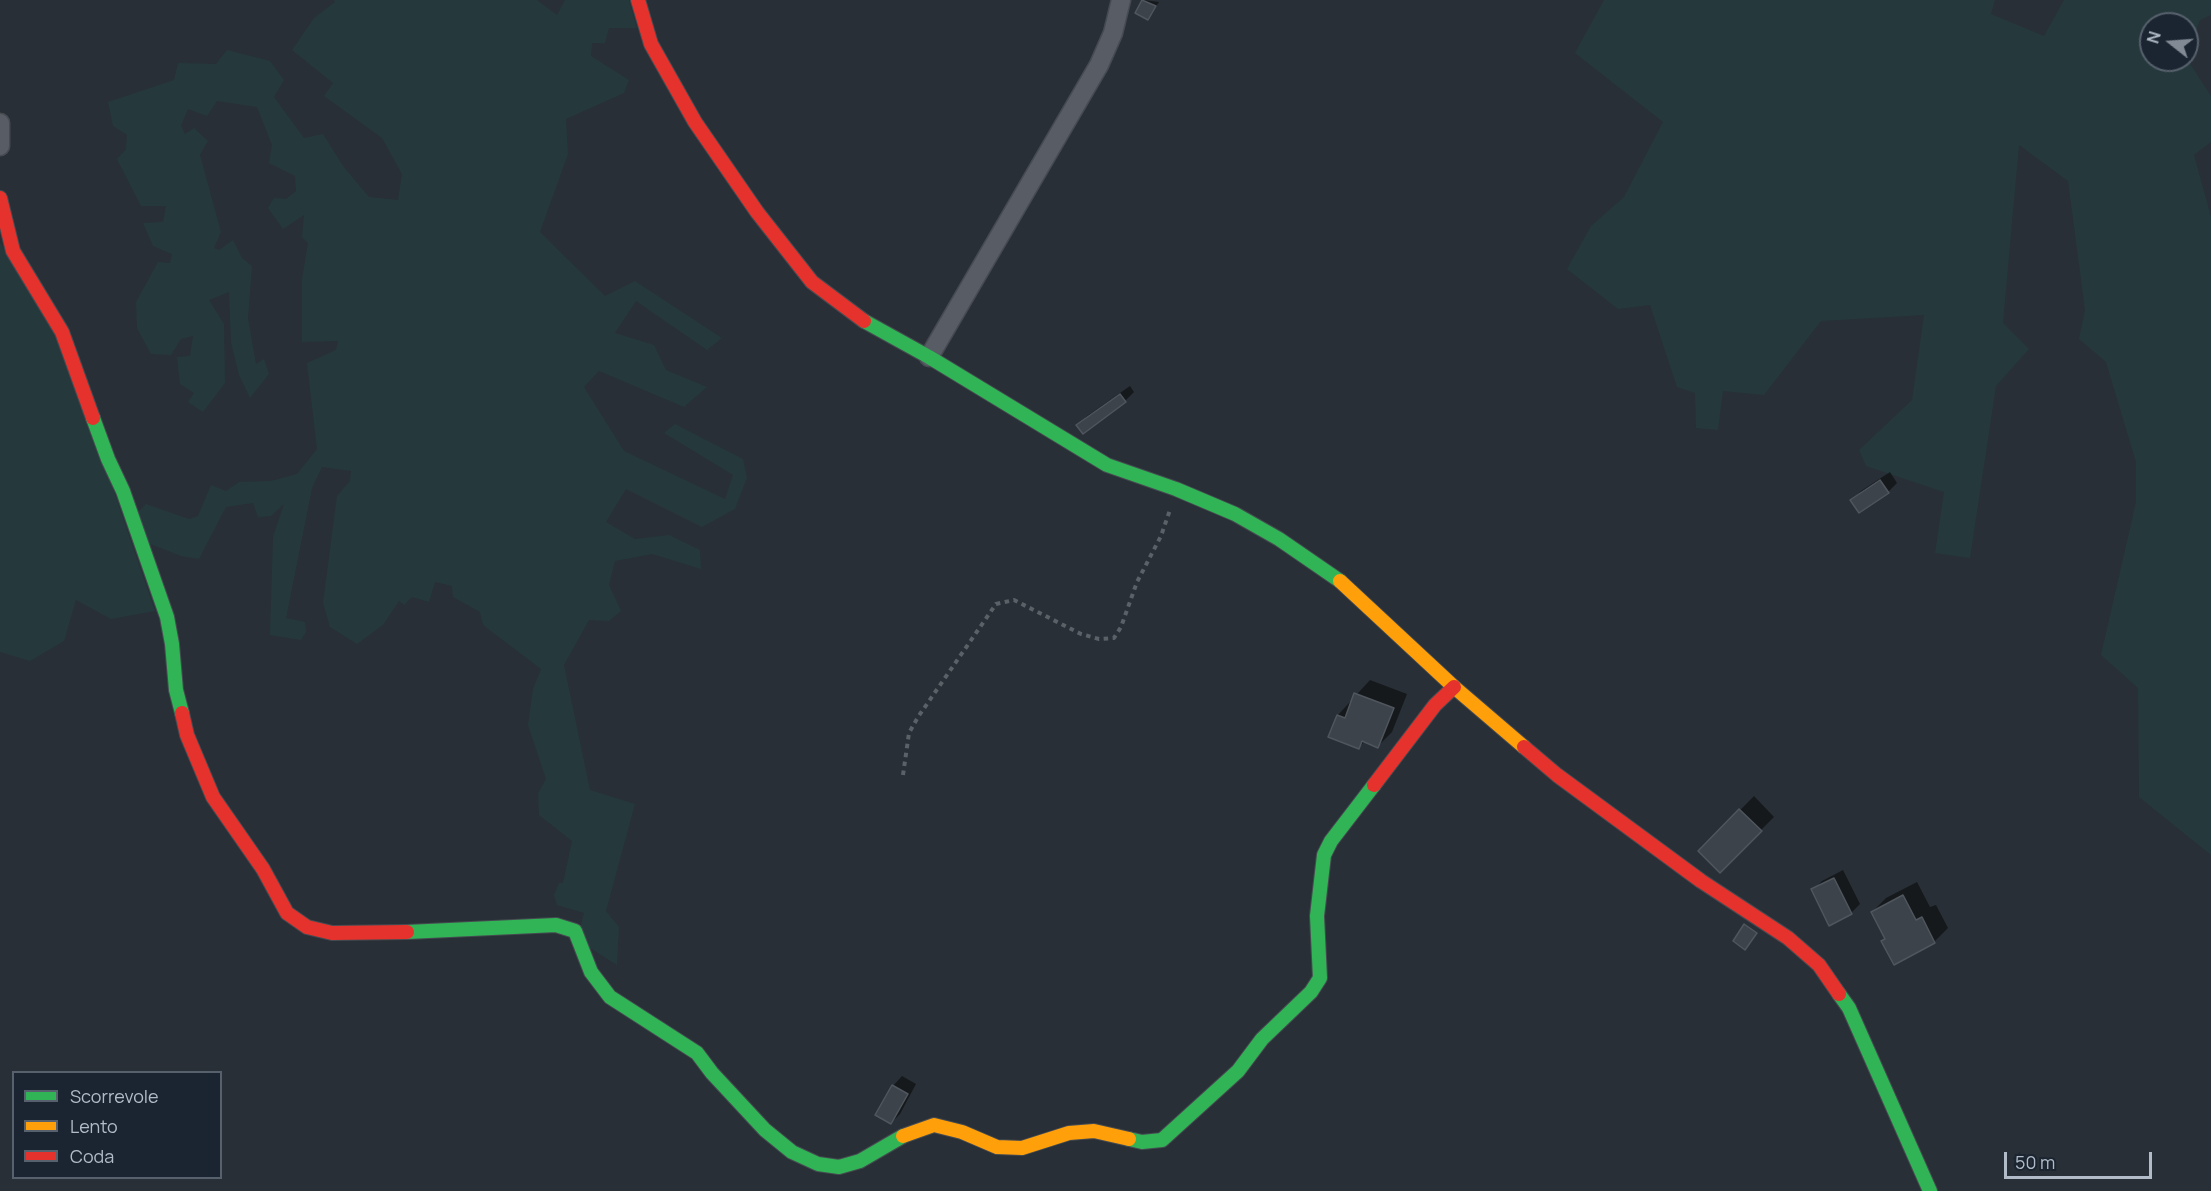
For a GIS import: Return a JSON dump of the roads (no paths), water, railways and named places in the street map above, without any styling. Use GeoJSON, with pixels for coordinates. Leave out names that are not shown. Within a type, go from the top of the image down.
{"type":"FeatureCollection","features":[{"type":"Feature","properties":{"kind":"street"},"geometry":{"type":"LineString","coordinates":[[638,0],[651,45],[695,122],[757,212],[812,282],[861,320],[929,357],[1107,465],[1176,489],[1235,514],[1334,575],[1454,687],[1557,775],[1701,881],[1788,938],[1819,965],[1849,1008],[1930,1191]]}},
{"type":"Feature","properties":{"kind":"street"},"geometry":{"type":"LineString","coordinates":[[929,357],[1099,65],[1113,33],[1121,0]]}},
{"type":"Feature","properties":{"kind":"street"},"geometry":{"type":"LineString","coordinates":[[0,123],[0,147]]}},
{"type":"Feature","properties":{"kind":"street"},"geometry":{"type":"LineString","coordinates":[[0,198],[13,251],[62,332],[150,567],[172,644],[176,690],[187,735],[202,773],[213,798],[263,869],[287,913],[307,927],[332,933],[362,934],[556,925],[575,931],[591,972],[610,997],[697,1053],[712,1073],[765,1130],[792,1152],[818,1164],[839,1167],[860,1161],[906,1134],[934,1125],[962,1132],[997,1147],[1022,1148],[1069,1132],[1094,1131],[1142,1142],[1162,1140],[1238,1071],[1262,1039],[1311,992],[1320,978],[1317,916],[1324,855],[1331,841],[1435,705],[1454,687]]}}]}
